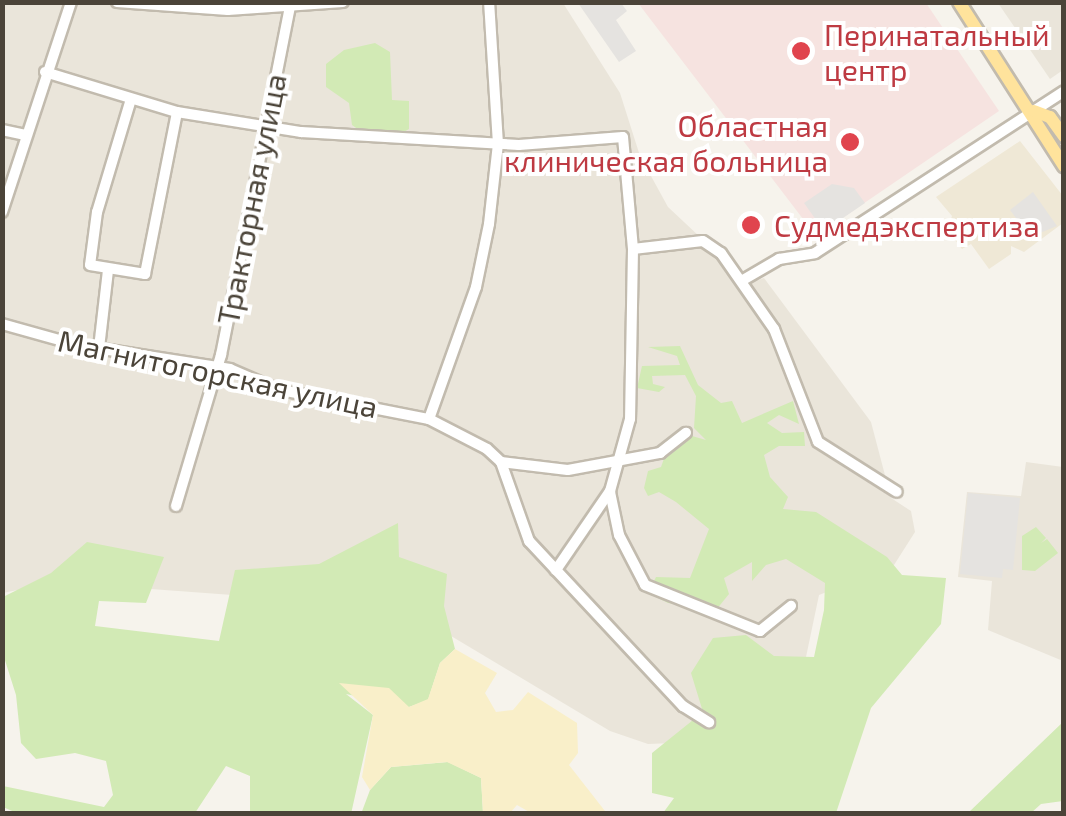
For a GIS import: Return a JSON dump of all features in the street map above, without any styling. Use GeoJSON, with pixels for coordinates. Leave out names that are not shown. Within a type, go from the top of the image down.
{"type":"FeatureCollection","features":[{"type":"Feature","properties":{"kind":"main road"},"geometry":{"type":"LineString","coordinates":[[959,2],[1034,111],[1036,128],[1064,166]]}},
{"type":"Feature","properties":{"kind":"main road"},"geometry":{"type":"LineString","coordinates":[[1034,111],[1050,117],[1064,136]]}},
{"type":"Feature","properties":{"kind":"street"},"geometry":{"type":"LineString","coordinates":[[2,212],[71,2]]}},
{"type":"Feature","properties":{"kind":"street"},"geometry":{"type":"LineString","coordinates":[[117,2],[228,10],[342,2]]}},
{"type":"Feature","properties":{"kind":"street"},"geometry":{"type":"LineString","coordinates":[[429,419],[476,287],[498,144],[489,2]]}},
{"type":"Feature","properties":{"kind":"street","name":"Тракторная улица"},"geometry":{"type":"LineString","coordinates":[[176,506],[215,368],[290,6]]}},
{"type":"Feature","properties":{"kind":"street"},"geometry":{"type":"LineString","coordinates":[[45,72],[177,112],[264,128],[498,144],[623,137],[633,249],[630,419],[610,491],[556,570]]}},
{"type":"Feature","properties":{"kind":"street"},"geometry":{"type":"LineString","coordinates":[[743,280],[780,259],[815,253],[1064,91]]}},
{"type":"Feature","properties":{"kind":"street"},"geometry":{"type":"LineString","coordinates":[[131,99],[87,254],[90,265],[145,274],[177,112]]}},
{"type":"Feature","properties":{"kind":"street"},"geometry":{"type":"LineString","coordinates":[[2,130],[25,135]]}},
{"type":"Feature","properties":{"kind":"street"},"geometry":{"type":"LineString","coordinates":[[633,249],[703,240],[743,280],[774,329],[818,442],[897,492]]}},
{"type":"Feature","properties":{"kind":"street"},"geometry":{"type":"LineString","coordinates":[[99,348],[108,270]]}},
{"type":"Feature","properties":{"kind":"street","name":"Магнитогорская улица"},"geometry":{"type":"LineString","coordinates":[[2,324],[99,348],[215,368],[276,389],[429,419],[500,462]]}},
{"type":"Feature","properties":{"kind":"street"},"geometry":{"type":"LineString","coordinates":[[686,432],[660,453],[551,472],[500,462],[518,521],[556,570],[683,706],[708,722]]}},
{"type":"Feature","properties":{"kind":"street"},"geometry":{"type":"LineString","coordinates":[[610,491],[619,535],[645,586],[760,631],[791,606]]}},
{"type":"Feature","properties":{"kind":"shaded area"},"geometry":{"type":"Polygon","coordinates":[[[3,3],[563,3],[620,93],[640,156],[668,207],[749,283],[764,278],[871,422],[891,498],[911,511],[915,532],[894,565],[819,595],[806,657],[673,743],[648,744],[610,731],[436,627],[273,598],[56,582],[3,593],[3,3]]]}},
{"type":"Feature","properties":{"kind":"shaded area"},"geometry":{"type":"Polygon","coordinates":[[[578,3],[621,3],[627,11],[616,20],[636,51],[619,62],[578,3]]]}},
{"type":"Feature","properties":{"kind":"shaded area","name":"Областная клиническая больница"},"geometry":{"type":"Polygon","coordinates":[[[638,3],[926,3],[999,111],[816,236],[638,3]]]}},
{"type":"Feature","properties":{"kind":"shaded area"},"geometry":{"type":"Polygon","coordinates":[[[998,3],[1063,3],[1063,70],[1050,79],[998,3]]]}},
{"type":"Feature","properties":{"kind":"shaded area"},"geometry":{"type":"Polygon","coordinates":[[[1020,141],[1063,196],[1063,223],[1024,252],[1011,246],[1011,254],[989,269],[971,244],[962,249],[947,230],[952,216],[936,197],[1020,141]]]}},
{"type":"Feature","properties":{"kind":"shaded area"},"geometry":{"type":"Polygon","coordinates":[[[832,184],[854,188],[865,203],[824,231],[804,203],[832,184]]]}},
{"type":"Feature","properties":{"kind":"shaded area"},"geometry":{"type":"Polygon","coordinates":[[[1033,192],[1057,226],[1030,237],[1010,210],[1033,192]]]}},
{"type":"Feature","properties":{"kind":"shaded area"},"geometry":{"type":"Polygon","coordinates":[[[1026,462],[1063,467],[1063,661],[988,630],[992,581],[958,577],[967,492],[1021,496],[1026,462]]]}},
{"type":"Feature","properties":{"kind":"shaded area"},"geometry":{"type":"Polygon","coordinates":[[[968,493],[1020,498],[1013,570],[1003,569],[1002,578],[960,574],[968,493]]]}},
{"type":"Feature","properties":{"kind":"green space"},"geometry":{"type":"Polygon","coordinates":[[[375,43],[390,52],[392,100],[409,101],[409,129],[402,133],[359,130],[352,125],[349,103],[326,87],[326,64],[344,50],[375,43]]]}},
{"type":"Feature","properties":{"kind":"green space"},"geometry":{"type":"Polygon","coordinates":[[[680,346],[698,385],[721,403],[732,401],[742,423],[793,401],[799,424],[779,415],[767,423],[782,433],[804,432],[805,446],[779,446],[764,455],[770,477],[788,497],[783,509],[816,512],[887,557],[902,575],[946,578],[941,624],[871,708],[836,813],[663,813],[674,798],[652,793],[652,753],[703,712],[691,673],[713,638],[746,635],[774,656],[814,657],[824,610],[825,583],[786,559],[766,565],[752,581],[752,562],[724,578],[729,594],[716,610],[668,603],[648,593],[656,577],[690,578],[709,529],[676,502],[659,492],[648,496],[644,488],[648,471],[661,467],[666,453],[692,436],[706,440],[694,428],[696,396],[685,375],[652,376],[653,384],[665,387],[659,392],[637,388],[642,366],[680,365],[677,356],[648,347],[680,346]]]}},
{"type":"Feature","properties":{"kind":"green space"},"geometry":{"type":"Polygon","coordinates":[[[398,523],[399,557],[447,574],[444,606],[455,649],[440,663],[428,700],[409,707],[346,694],[373,715],[351,814],[250,813],[250,776],[226,766],[195,813],[19,814],[3,807],[3,786],[104,807],[113,795],[106,761],[75,753],[36,759],[21,743],[16,695],[3,654],[3,597],[51,573],[87,542],[164,557],[146,603],[99,601],[95,626],[219,641],[235,570],[319,564],[398,523]]]}},
{"type":"Feature","properties":{"kind":"green space"},"geometry":{"type":"Polygon","coordinates":[[[1036,527],[1046,538],[1041,543],[1047,539],[1058,553],[1035,571],[1022,570],[1022,536],[1036,527]]]}},
{"type":"Feature","properties":{"kind":"green space"},"geometry":{"type":"Polygon","coordinates":[[[1063,722],[1063,801],[1041,804],[1031,813],[968,813],[1063,722]]]}},
{"type":"Feature","properties":{"kind":"green space"},"geometry":{"type":"Polygon","coordinates":[[[448,762],[481,778],[483,813],[361,814],[370,790],[391,767],[448,762]]]}},
{"type":"Feature","properties":{"kind":"sand"},"geometry":{"type":"Polygon","coordinates":[[[455,649],[497,673],[485,693],[496,712],[513,710],[528,692],[577,723],[578,753],[569,765],[605,811],[531,813],[517,805],[510,813],[483,813],[481,778],[447,762],[391,767],[370,790],[362,777],[373,715],[339,683],[389,688],[409,707],[428,699],[440,663],[455,649]]]}},
{"type":"Feature","properties":{"kind":"place","name":"Перинатальный центр"},"geometry":{"type":"Point","coordinates":[801,51]}},
{"type":"Feature","properties":{"kind":"place","name":"Областная клиническая больница"},"geometry":{"type":"Point","coordinates":[850,142]}},
{"type":"Feature","properties":{"kind":"place","name":"Судмедэкспертиза"},"geometry":{"type":"Point","coordinates":[751,225]}}]}
